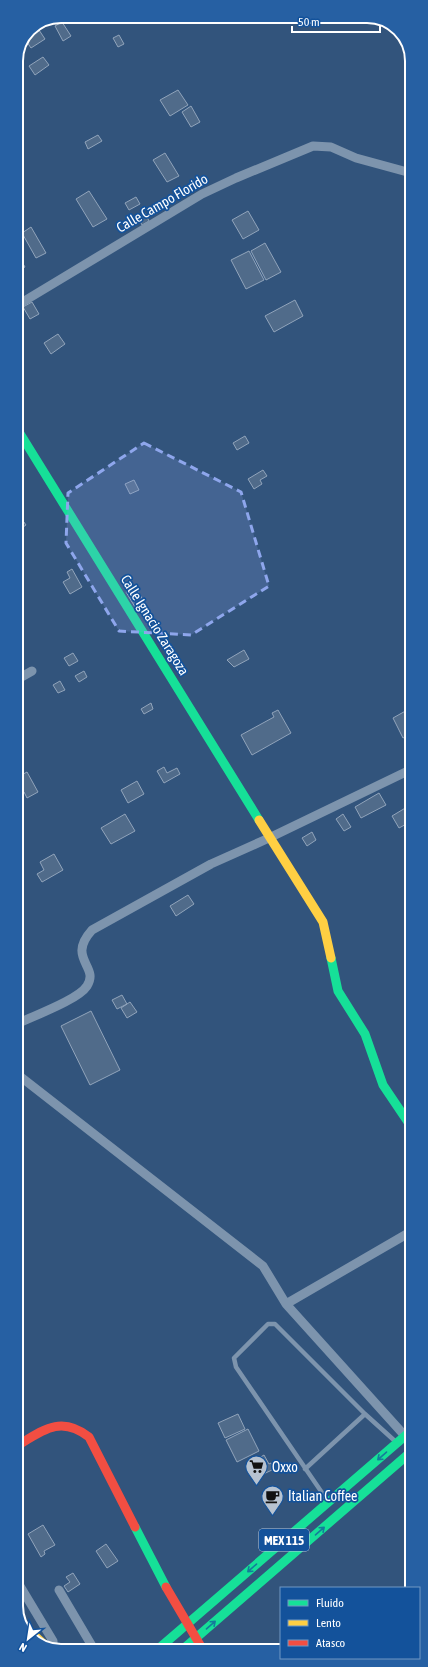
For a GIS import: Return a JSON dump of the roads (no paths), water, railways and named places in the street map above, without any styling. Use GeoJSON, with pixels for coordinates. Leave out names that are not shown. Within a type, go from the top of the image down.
{"type":"FeatureCollection","features":[{"type":"Feature","properties":{"kind":"street","name":"Calle Campo Florido"},"geometry":{"type":"LineString","coordinates":[[23,302],[202,194],[313,146],[331,147],[356,158],[405,171]]}},
{"type":"Feature","properties":{"kind":"street","name":"Calle Ignacio Zaragoza"},"geometry":{"type":"LineString","coordinates":[[23,438],[269,838],[323,922],[338,991],[365,1034],[383,1085],[405,1118]]}},
{"type":"Feature","properties":{"kind":"street"},"geometry":{"type":"LineString","coordinates":[[23,676],[32,671]]}},
{"type":"Feature","properties":{"kind":"street"},"geometry":{"type":"LineString","coordinates":[[23,1021],[80,994],[88,985],[90,974],[81,952],[83,940],[92,930],[211,864],[269,838],[405,772]]}},
{"type":"Feature","properties":{"kind":"street"},"geometry":{"type":"LineString","coordinates":[[23,1079],[263,1266],[286,1304],[405,1430]]}},
{"type":"Feature","properties":{"kind":"street"},"geometry":{"type":"LineString","coordinates":[[286,1304],[405,1235]]}},
{"type":"Feature","properties":{"kind":"street"},"geometry":{"type":"LineString","coordinates":[[23,1442],[41,1432],[56,1426],[76,1427],[89,1437],[166,1587],[200,1644]]}},
{"type":"Feature","properties":{"kind":"street","name":"MEX 115"},"geometry":{"type":"LineString","coordinates":[[164,1644],[405,1436]]}},
{"type":"Feature","properties":{"kind":"street","name":"MEX 115"},"geometry":{"type":"LineString","coordinates":[[189,1644],[405,1457]]}},
{"type":"Feature","properties":{"kind":"street"},"geometry":{"type":"LineString","coordinates":[[59,1590],[91,1644]]}},
{"type":"Feature","properties":{"kind":"street"},"geometry":{"type":"LineString","coordinates":[[23,1591],[53,1641],[53,1643]]}},
{"type":"Feature","properties":{"kind":"lane"},"geometry":{"type":"LineString","coordinates":[[328,1502],[236,1367],[234,1358],[268,1324],[275,1324],[365,1414],[397,1443]]}},
{"type":"Feature","properties":{"kind":"lane"},"geometry":{"type":"LineString","coordinates":[[305,1469],[365,1414]]}},
{"type":"Feature","properties":{"kind":"place","name":"Oxxo"},"geometry":{"type":"Point","coordinates":[257,1486]}},
{"type":"Feature","properties":{"kind":"place","name":"Italian Coffee"},"geometry":{"type":"Point","coordinates":[272,1516]}}]}
